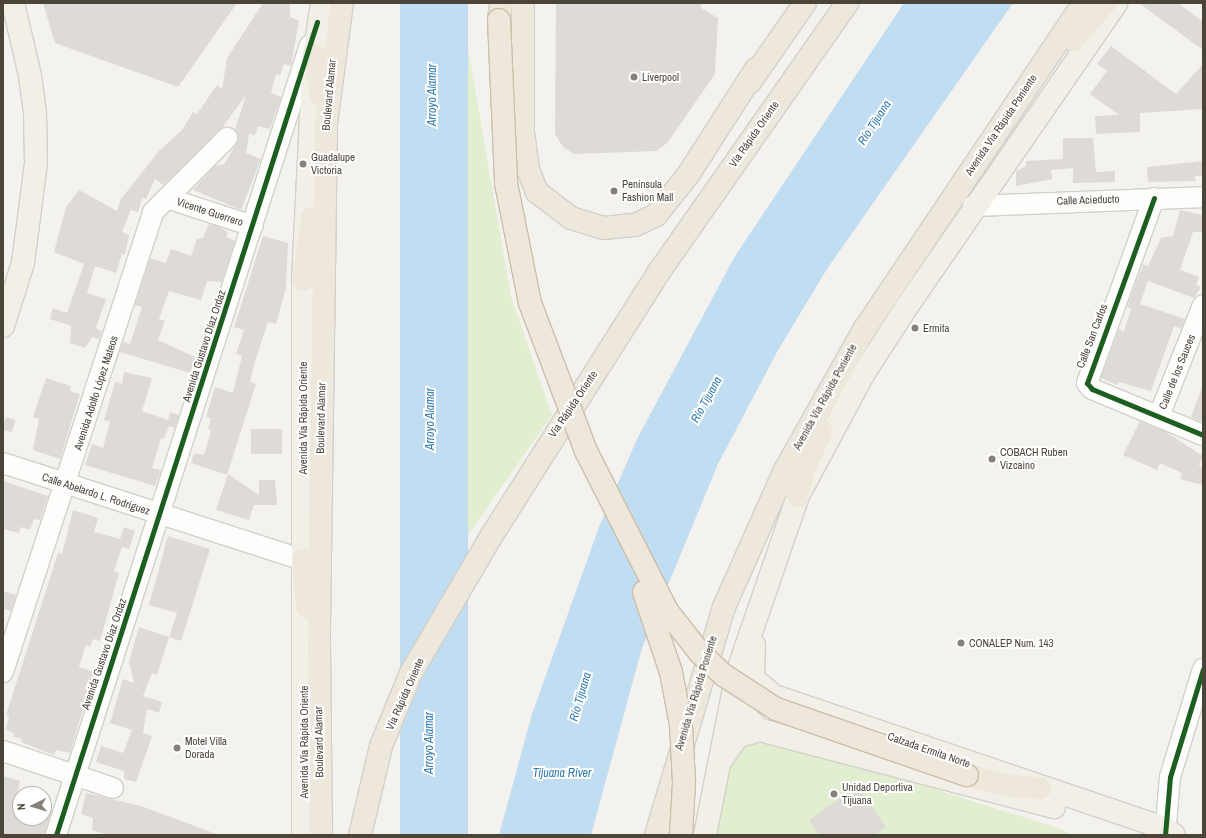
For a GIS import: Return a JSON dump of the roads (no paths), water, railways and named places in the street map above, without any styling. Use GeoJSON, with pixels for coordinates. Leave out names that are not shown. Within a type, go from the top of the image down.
{"type":"FeatureCollection","features":[{"type":"Feature","properties":{"kind":"highway","name":"Boulevard Alamar"},"geometry":{"type":"LineString","coordinates":[[321,835],[319,740],[326,124],[342,3]]}},
{"type":"Feature","properties":{"kind":"highway"},"geometry":{"type":"LineString","coordinates":[[523,3],[523,133],[528,168],[537,192],[571,218],[604,228],[635,225],[656,215],[688,175],[756,69],[805,3]]}},
{"type":"Feature","properties":{"kind":"highway","name":"Vía Rápida Oriente"},"geometry":{"type":"LineString","coordinates":[[360,835],[381,746],[411,673],[492,535],[661,269],[847,3]]}},
{"type":"Feature","properties":{"kind":"highway","name":"Avenida Vía Rápida Poniente"},"geometry":{"type":"LineString","coordinates":[[656,835],[690,712],[729,594],[785,470],[864,330],[1013,106],[1084,3]]}},
{"type":"Feature","properties":{"kind":"highway"},"geometry":{"type":"LineString","coordinates":[[1013,106],[1105,3]]}},
{"type":"Feature","properties":{"kind":"highway"},"geometry":{"type":"LineString","coordinates":[[499,9],[506,183],[518,257],[547,356],[610,504],[671,672],[681,725],[684,783],[681,835]]}},
{"type":"Feature","properties":{"kind":"highway"},"geometry":{"type":"LineString","coordinates":[[303,280],[326,124],[314,54]]}},
{"type":"Feature","properties":{"kind":"highway"},"geometry":{"type":"LineString","coordinates":[[661,269],[756,69]]}},
{"type":"Feature","properties":{"kind":"highway"},"geometry":{"type":"LineString","coordinates":[[798,496],[803,472],[855,358],[864,330]]}},
{"type":"Feature","properties":{"kind":"highway"},"geometry":{"type":"LineString","coordinates":[[610,504],[667,611],[700,653],[725,676],[792,715],[967,775],[1009,786],[1040,788]]}},
{"type":"Feature","properties":{"kind":"highway"},"geometry":{"type":"LineString","coordinates":[[303,560],[319,740]]}},
{"type":"Feature","properties":{"kind":"main road"},"geometry":{"type":"LineString","coordinates":[[3,326],[23,263],[36,163],[31,83],[13,3]]}},
{"type":"Feature","properties":{"kind":"main road","name":"Avenida Vía Rápida Poniente"},"geometry":{"type":"LineString","coordinates":[[705,835],[737,673],[756,612],[798,496],[864,373],[973,206],[1116,3]]}},
{"type":"Feature","properties":{"kind":"main road","name":"Avenida Vía Rápida Oriente"},"geometry":{"type":"LineString","coordinates":[[303,835],[303,280],[314,54],[320,13]]}},
{"type":"Feature","properties":{"kind":"main road","name":"Calzada Ermita Norte"},"geometry":{"type":"LineString","coordinates":[[756,612],[751,672],[759,686],[774,696],[1168,833]]}},
{"type":"Feature","properties":{"kind":"main road"},"geometry":{"type":"LineString","coordinates":[[760,730],[746,717],[745,703],[758,696],[774,696]]}},
{"type":"Feature","properties":{"kind":"main road","name":"Calzada Ermita Norte"},"geometry":{"type":"LineString","coordinates":[[718,766],[738,736],[760,730],[1034,802],[1144,835]]}},
{"type":"Feature","properties":{"kind":"street","name":"Avenida Gustavo Díaz Ordaz"},"geometry":{"type":"LineString","coordinates":[[56,835],[74,773],[161,516],[320,13]]}},
{"type":"Feature","properties":{"kind":"street","name":"Avenida Adolfo López Mateos"},"geometry":{"type":"LineString","coordinates":[[3,672],[67,485],[154,212],[227,138]]}},
{"type":"Feature","properties":{"kind":"street","name":"Calle Acieducto"},"geometry":{"type":"LineString","coordinates":[[973,206],[1203,196]]}},
{"type":"Feature","properties":{"kind":"street","name":"Vicente Guerrero"},"geometry":{"type":"LineString","coordinates":[[167,198],[253,226]]}},
{"type":"Feature","properties":{"kind":"street","name":"Calle San Carlos"},"geometry":{"type":"LineString","coordinates":[[1154,198],[1086,380],[1092,389],[1203,435]]}},
{"type":"Feature","properties":{"kind":"street","name":"Calle de los Sauces"},"geometry":{"type":"LineString","coordinates":[[1159,416],[1203,305]]}},
{"type":"Feature","properties":{"kind":"street","name":"Calle Abelardo L. Rodríguez"},"geometry":{"type":"LineString","coordinates":[[3,463],[161,516],[303,560]]}},
{"type":"Feature","properties":{"kind":"street"},"geometry":{"type":"LineString","coordinates":[[1168,833],[1170,777],[1203,669]]}},
{"type":"Feature","properties":{"kind":"street"},"geometry":{"type":"LineString","coordinates":[[3,751],[74,773],[113,788]]}},
{"type":"Feature","properties":{"kind":"water","name":"Arroyo Alamar"},"geometry":{"type":"Polygon","coordinates":[[[400,3],[468,3],[468,835],[400,835],[400,3]]]}},
{"type":"Feature","properties":{"kind":"water","name":"Tijuana River"},"geometry":{"type":"Polygon","coordinates":[[[904,3],[1013,3],[827,269],[777,352],[718,464],[642,648],[591,835],[499,835],[532,714],[599,527],[637,439],[735,256],[904,3]]]}},
{"type":"Feature","properties":{"kind":"place","name":"Liverpool"},"geometry":{"type":"Point","coordinates":[634,77]}},
{"type":"Feature","properties":{"kind":"place","name":"Guadalupe Victoria"},"geometry":{"type":"Point","coordinates":[303,164]}},
{"type":"Feature","properties":{"kind":"place","name":"Peninsula Fashion Mall"},"geometry":{"type":"Point","coordinates":[614,191]}},
{"type":"Feature","properties":{"kind":"place","name":"Ermita"},"geometry":{"type":"Point","coordinates":[915,328]}},
{"type":"Feature","properties":{"kind":"place","name":"COBACH Ruben Vizcaino"},"geometry":{"type":"Point","coordinates":[992,459]}},
{"type":"Feature","properties":{"kind":"place","name":"CONALEP Num. 143"},"geometry":{"type":"Point","coordinates":[961,643]}},
{"type":"Feature","properties":{"kind":"place","name":"Motel Villa Dorada"},"geometry":{"type":"Point","coordinates":[177,748]}},
{"type":"Feature","properties":{"kind":"place","name":"Unidad Deportiva Tijuana"},"geometry":{"type":"Point","coordinates":[834,794]}},
{"type":"Feature","properties":{"kind":"water label","name":"Río Tijuana"},"geometry":{"type":"Point","coordinates":[875,123]}},
{"type":"Feature","properties":{"kind":"water label","name":"Río Tijuana"},"geometry":{"type":"Point","coordinates":[707,400]}},
{"type":"Feature","properties":{"kind":"water label","name":"Río Tijuana"},"geometry":{"type":"Point","coordinates":[581,697]}}]}
